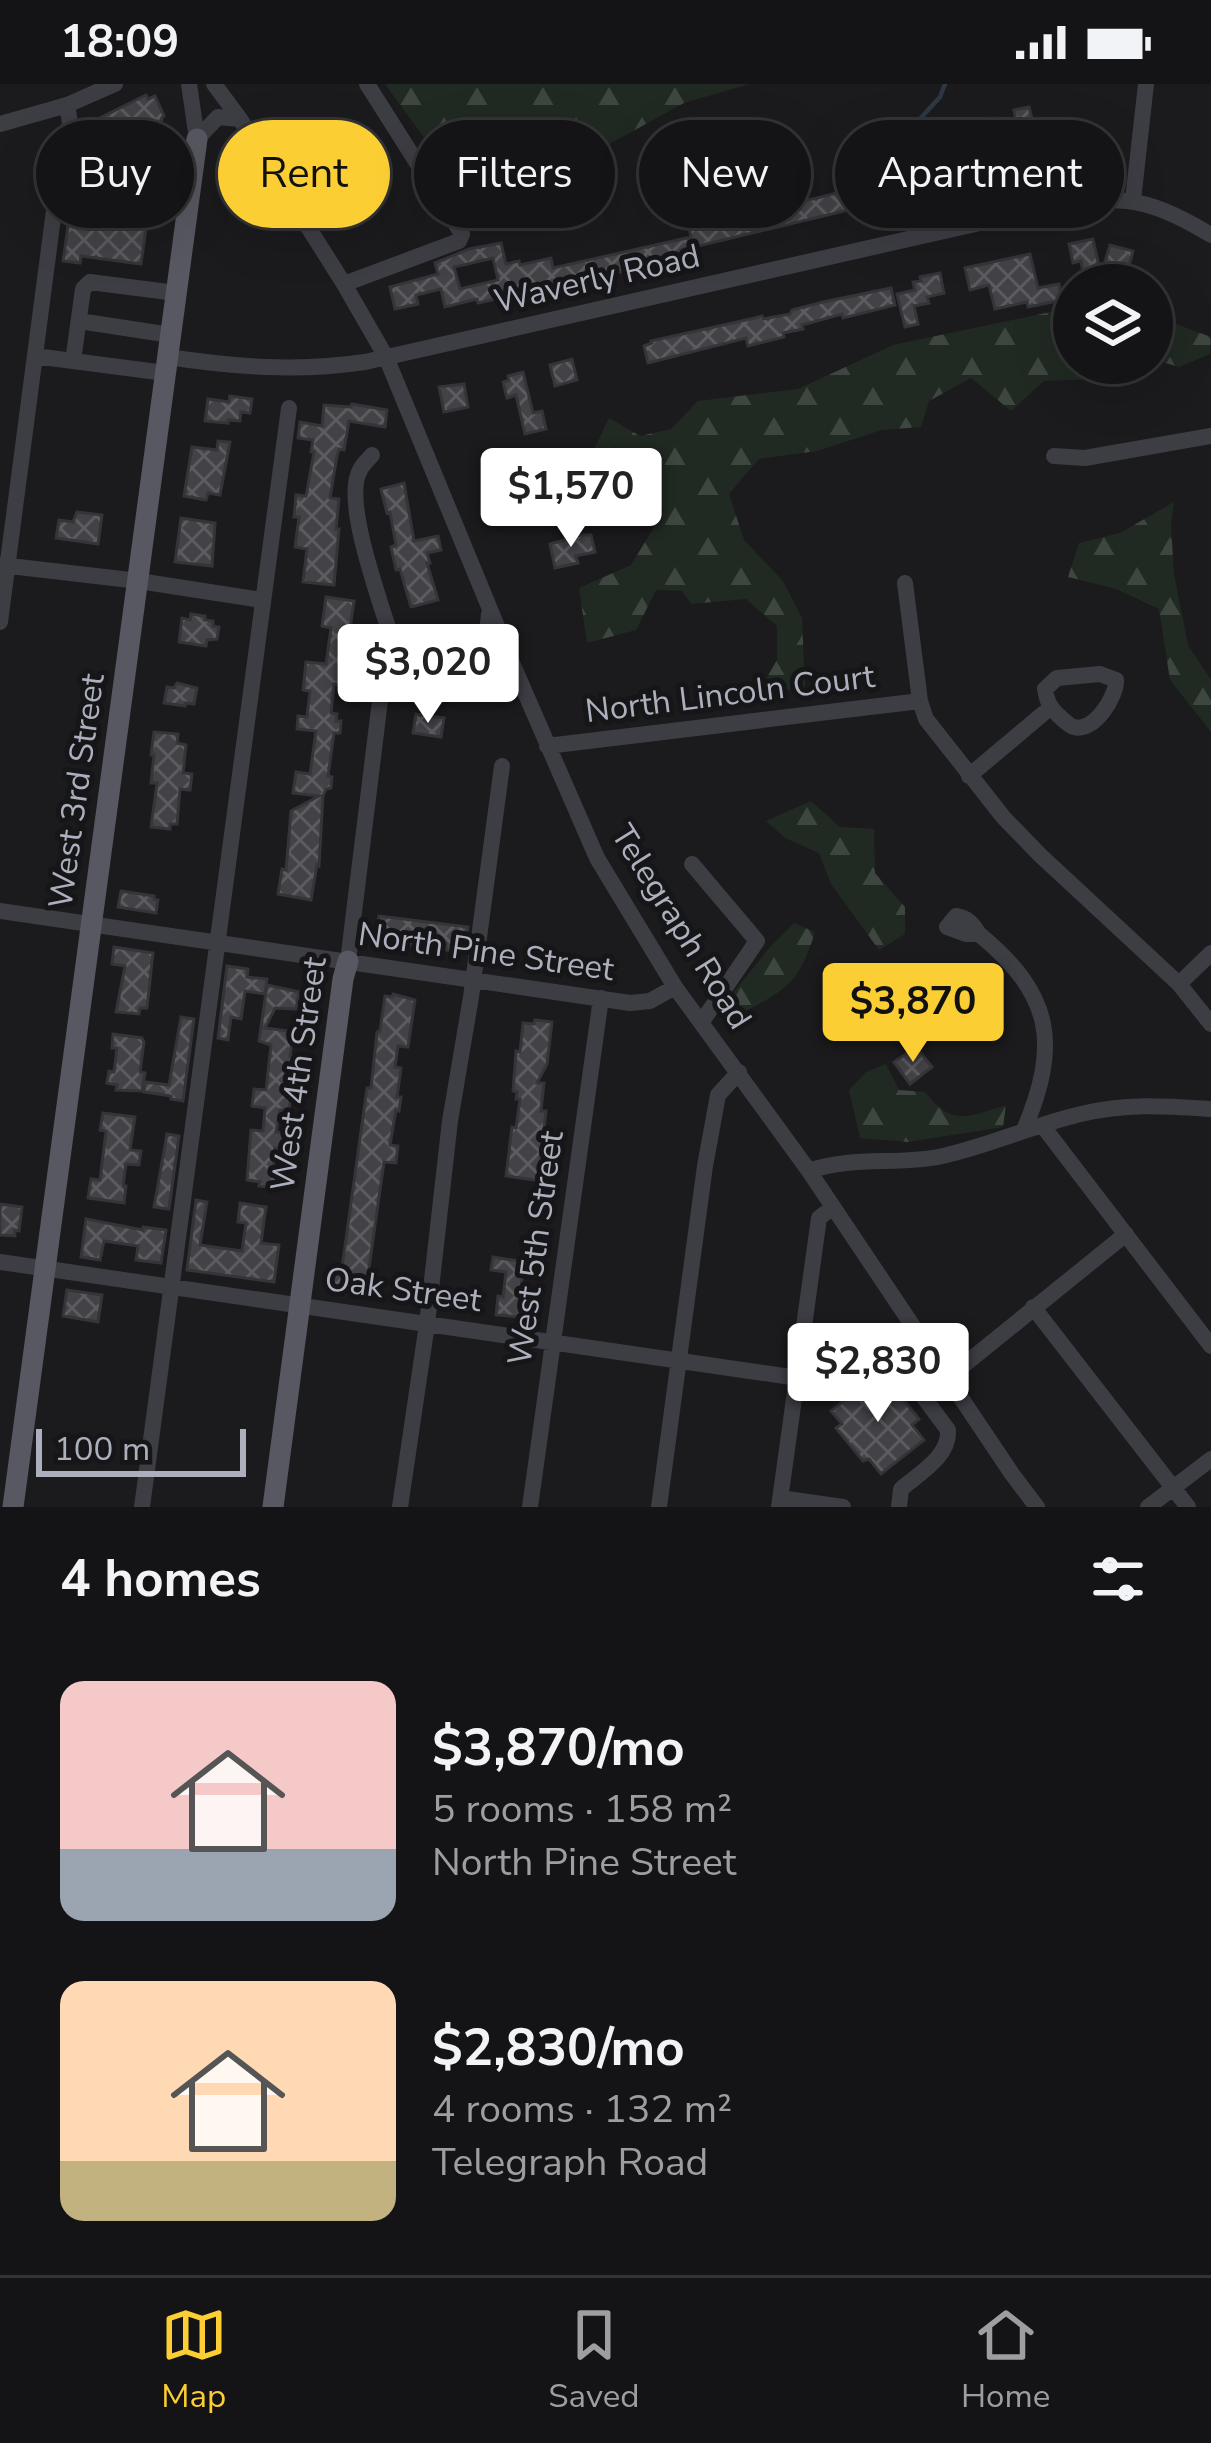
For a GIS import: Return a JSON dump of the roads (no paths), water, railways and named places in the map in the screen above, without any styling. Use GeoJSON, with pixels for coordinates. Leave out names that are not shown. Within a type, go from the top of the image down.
{"type":"FeatureCollection","features":[{"type":"Feature","properties":{"kind":"main road","name":"West 3rd Street"},"geometry":{"type":"LineString","coordinates":[[13,1507],[197,139]]}},
{"type":"Feature","properties":{"kind":"main road","name":"West 4th Street"},"geometry":{"type":"LineString","coordinates":[[274,1507],[348,962]]}},
{"type":"Feature","properties":{"kind":"street"},"geometry":{"type":"LineString","coordinates":[[0,124],[115,84]]}},
{"type":"Feature","properties":{"kind":"street","name":"West 3rd Street"},"geometry":{"type":"LineString","coordinates":[[189,84],[197,139]]}},
{"type":"Feature","properties":{"kind":"street","name":"Telegraph Road"},"geometry":{"type":"LineString","coordinates":[[214,84],[344,284],[386,358],[597,858],[675,987],[809,1171],[1037,1507]]}},
{"type":"Feature","properties":{"kind":"street"},"geometry":{"type":"LineString","coordinates":[[344,284],[459,241],[462,234],[368,84]]}},
{"type":"Feature","properties":{"kind":"street"},"geometry":{"type":"LineString","coordinates":[[1146,84],[1133,200],[1211,235]]}},
{"type":"Feature","properties":{"kind":"street"},"geometry":{"type":"LineString","coordinates":[[0,622],[4,565],[70,123],[68,104]]}},
{"type":"Feature","properties":{"kind":"street"},"geometry":{"type":"LineString","coordinates":[[197,139],[218,117],[240,119]]}},
{"type":"Feature","properties":{"kind":"street","name":"Waverly Road"},"geometry":{"type":"LineString","coordinates":[[168,355],[238,367],[332,367],[1028,212],[1099,199],[1133,200]]}},
{"type":"Feature","properties":{"kind":"street"},"geometry":{"type":"LineString","coordinates":[[73,361],[83,289],[90,282],[176,292]]}},
{"type":"Feature","properties":{"kind":"street"},"geometry":{"type":"LineString","coordinates":[[79,321],[168,355]]}},
{"type":"Feature","properties":{"kind":"street"},"geometry":{"type":"LineString","coordinates":[[35,356],[73,361],[168,355]]}},
{"type":"Feature","properties":{"kind":"street"},"geometry":{"type":"LineString","coordinates":[[142,1507],[289,408]]}},
{"type":"Feature","properties":{"kind":"street"},"geometry":{"type":"LineString","coordinates":[[1054,456],[1085,458],[1211,436]]}},
{"type":"Feature","properties":{"kind":"street"},"geometry":{"type":"LineString","coordinates":[[372,455],[358,472],[358,519],[396,654],[422,649],[472,650],[513,665]]}},
{"type":"Feature","properties":{"kind":"street"},"geometry":{"type":"LineString","coordinates":[[4,565],[262,600]]}},
{"type":"Feature","properties":{"kind":"street"},"geometry":{"type":"LineString","coordinates":[[905,583],[926,719],[969,776],[1040,855],[1179,984],[1211,1024]]}},
{"type":"Feature","properties":{"kind":"street"},"geometry":{"type":"LineString","coordinates":[[472,650],[487,629],[488,606]]}},
{"type":"Feature","properties":{"kind":"street","name":"West 4th Street"},"geometry":{"type":"LineString","coordinates":[[348,962],[384,668],[396,654]]}},
{"type":"Feature","properties":{"kind":"street","name":"North Lincoln Court"},"geometry":{"type":"LineString","coordinates":[[548,746],[920,701]]}},
{"type":"Feature","properties":{"kind":"street"},"geometry":{"type":"LineString","coordinates":[[969,776],[1051,707]]}},
{"type":"Feature","properties":{"kind":"street"},"geometry":{"type":"LineString","coordinates":[[400,1507],[502,766]]}},
{"type":"Feature","properties":{"kind":"street"},"geometry":{"type":"LineString","coordinates":[[692,864],[758,941],[701,1023]]}},
{"type":"Feature","properties":{"kind":"street","name":"North Pine Street"},"geometry":{"type":"LineString","coordinates":[[0,911],[630,1004],[650,1001],[675,987]]}},
{"type":"Feature","properties":{"kind":"street"},"geometry":{"type":"LineString","coordinates":[[979,934],[1024,980],[1046,1030],[1033,1128]]}},
{"type":"Feature","properties":{"kind":"street"},"geometry":{"type":"LineString","coordinates":[[1179,984],[1211,953]]}},
{"type":"Feature","properties":{"kind":"street","name":"West 5th Street"},"geometry":{"type":"LineString","coordinates":[[530,1507],[601,998]]}},
{"type":"Feature","properties":{"kind":"street"},"geometry":{"type":"LineString","coordinates":[[659,1507],[718,1095],[739,1072]]}},
{"type":"Feature","properties":{"kind":"street"},"geometry":{"type":"LineString","coordinates":[[809,1171],[828,1164],[941,1156],[1082,1114],[1145,1104],[1211,1109]]}},
{"type":"Feature","properties":{"kind":"street"},"geometry":{"type":"LineString","coordinates":[[1033,1128],[1126,1234],[1211,1346]]}},
{"type":"Feature","properties":{"kind":"street"},"geometry":{"type":"LineString","coordinates":[[832,1208],[819,1218],[779,1503],[843,1507]]}},
{"type":"Feature","properties":{"kind":"street"},"geometry":{"type":"LineString","coordinates":[[949,1377],[1126,1234]]}},
{"type":"Feature","properties":{"kind":"street","name":"Oak Street"},"geometry":{"type":"LineString","coordinates":[[0,1262],[798,1381]]}},
{"type":"Feature","properties":{"kind":"street"},"geometry":{"type":"LineString","coordinates":[[1033,1307],[1188,1507]]}},
{"type":"Feature","properties":{"kind":"street"},"geometry":{"type":"LineString","coordinates":[[798,1381],[822,1387],[882,1341],[950,1438],[942,1453],[901,1489],[899,1507]]}},
{"type":"Feature","properties":{"kind":"street"},"geometry":{"type":"LineString","coordinates":[[1148,1507],[1211,1459]]}},
{"type":"Feature","properties":{"kind":"waterway"},"geometry":{"type":"LineString","coordinates":[[919,120],[945,84]]}}]}
